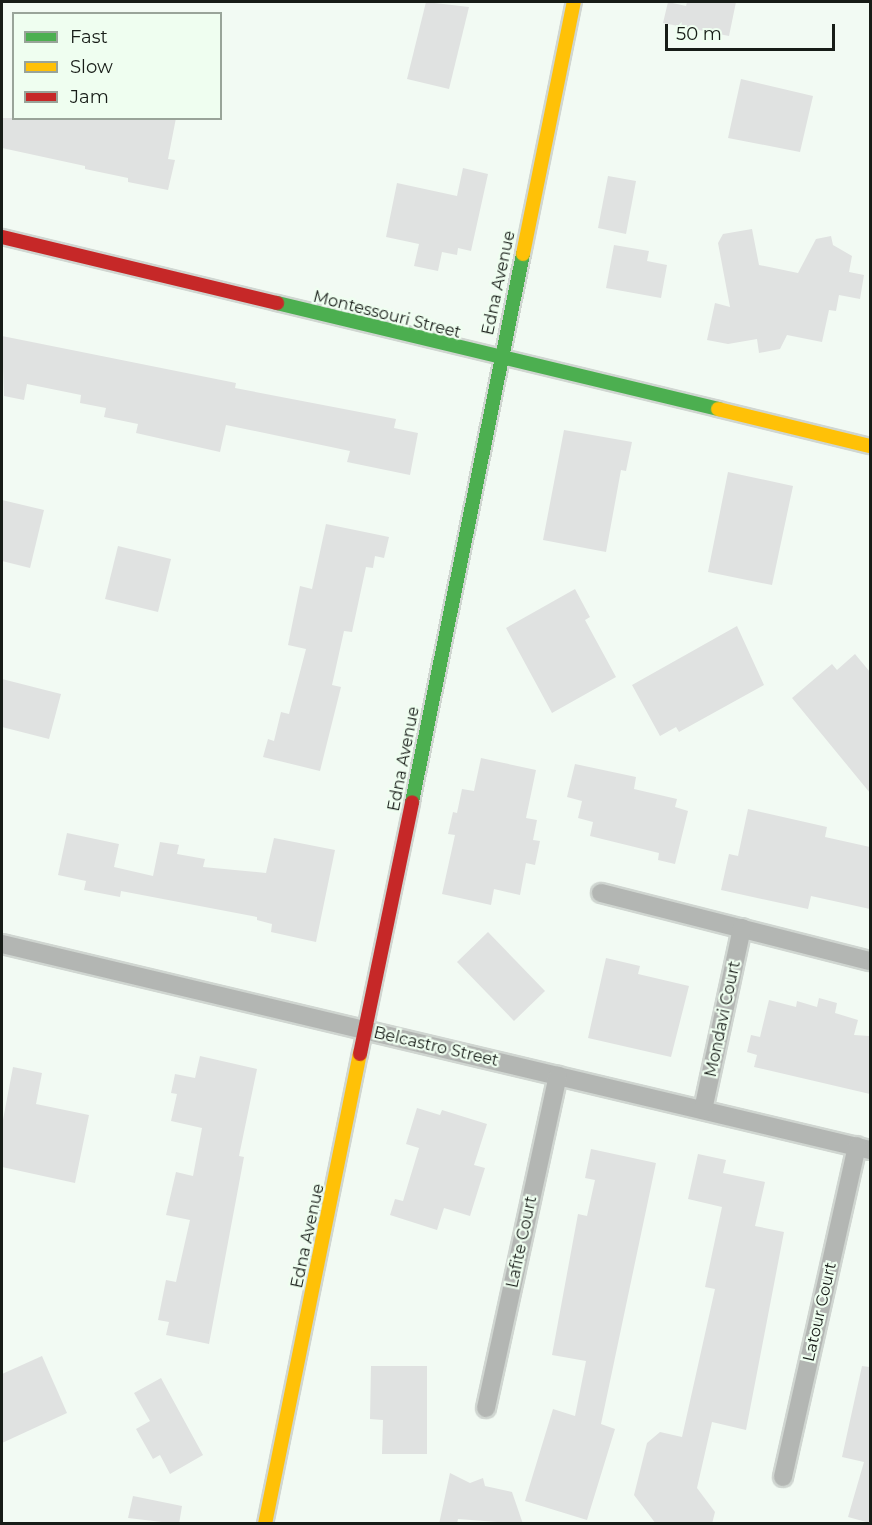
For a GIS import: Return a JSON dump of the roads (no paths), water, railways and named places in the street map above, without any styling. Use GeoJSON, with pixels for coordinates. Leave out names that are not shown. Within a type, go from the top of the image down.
{"type":"FeatureCollection","features":[{"type":"Feature","properties":{"kind":"street","name":"Edna Avenue"},"geometry":{"type":"LineString","coordinates":[[265,1524],[574,2]]}},
{"type":"Feature","properties":{"kind":"street","name":"Montessouri Street"},"geometry":{"type":"LineString","coordinates":[[2,237],[500,360],[870,446]]}},
{"type":"Feature","properties":{"kind":"street"},"geometry":{"type":"LineString","coordinates":[[601,893],[870,961]]}},
{"type":"Feature","properties":{"kind":"street","name":"Mondavi Court"},"geometry":{"type":"LineString","coordinates":[[703,1110],[742,928]]}},
{"type":"Feature","properties":{"kind":"street","name":"Belcastro Street"},"geometry":{"type":"LineString","coordinates":[[2,944],[864,1148]]}},
{"type":"Feature","properties":{"kind":"street","name":"Lafite Court"},"geometry":{"type":"LineString","coordinates":[[486,1408],[558,1076]]}},
{"type":"Feature","properties":{"kind":"street","name":"Latour Court"},"geometry":{"type":"LineString","coordinates":[[783,1477],[864,1148]]}}]}
